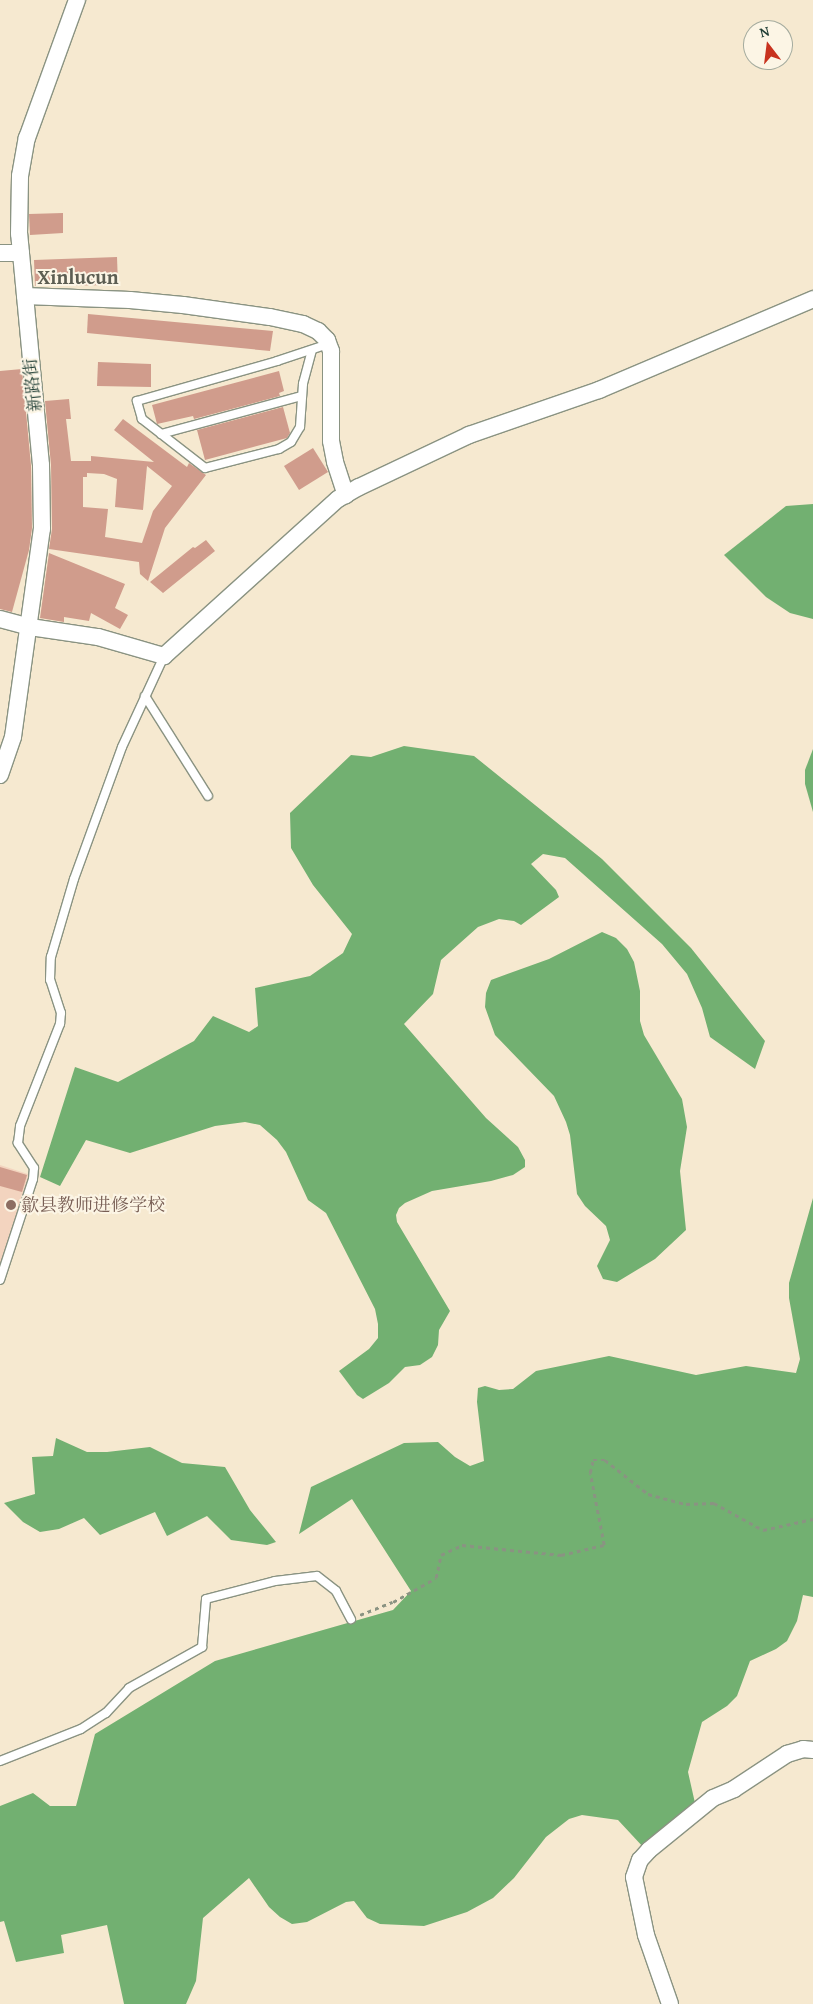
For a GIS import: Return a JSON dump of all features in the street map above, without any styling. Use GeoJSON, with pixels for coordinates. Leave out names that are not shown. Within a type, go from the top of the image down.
{"type":"FeatureCollection","features":[{"type":"Feature","properties":{"kind":"street","name":"新路街"},"geometry":{"type":"LineString","coordinates":[[0,775],[13,737],[30,627],[42,529],[42,495],[20,253],[19,195],[27,138],[77,0]]}},
{"type":"Feature","properties":{"kind":"street"},"geometry":{"type":"LineString","coordinates":[[0,253],[20,253]]}},
{"type":"Feature","properties":{"kind":"street"},"geometry":{"type":"LineString","coordinates":[[25,296],[130,300],[236,311],[303,324],[318,331],[328,344],[330,351],[331,441],[337,471],[346,495]]}},
{"type":"Feature","properties":{"kind":"street"},"geometry":{"type":"LineString","coordinates":[[0,619],[30,627],[98,637],[164,656],[338,499],[468,435],[599,390],[813,298]]}},
{"type":"Feature","properties":{"kind":"street"},"geometry":{"type":"LineString","coordinates":[[670,2004],[646,1934],[636,1887],[635,1871],[640,1860],[649,1850],[713,1798],[734,1788],[786,1754],[803,1749],[813,1750]]}},
{"type":"Feature","properties":{"kind":"lane"},"geometry":{"type":"LineString","coordinates":[[312,350],[302,396],[300,427],[290,442],[279,448],[205,468],[142,420],[137,401],[328,344]]}},
{"type":"Feature","properties":{"kind":"lane"},"geometry":{"type":"LineString","coordinates":[[161,434],[302,396]]}},
{"type":"Feature","properties":{"kind":"lane"},"geometry":{"type":"LineString","coordinates":[[0,1280],[33,1178],[34,1168],[18,1144],[20,1126],[60,1024],[61,1013],[50,980],[51,957],[74,879],[122,747],[164,656]]}},
{"type":"Feature","properties":{"kind":"lane"},"geometry":{"type":"LineString","coordinates":[[145,696],[208,796]]}},
{"type":"Feature","properties":{"kind":"lane"},"geometry":{"type":"LineString","coordinates":[[0,1761],[81,1729],[106,1712],[129,1688],[202,1647],[206,1599],[275,1581],[317,1576],[336,1591],[352,1619]]}},
{"type":"Feature","properties":{"kind":"path"},"geometry":{"type":"LineString","coordinates":[[352,1619],[393,1602],[436,1578],[441,1555],[462,1545],[561,1555],[604,1545],[590,1473],[593,1460],[606,1460],[648,1494],[686,1504],[714,1503],[763,1530],[813,1519]]}},
{"type":"Feature","properties":{"kind":"shaded area","name":"歙县教师进修学校"},"geometry":{"type":"Polygon","coordinates":[[[0,1165],[31,1175],[0,1271],[0,1165]]]}},
{"type":"Feature","properties":{"kind":"green space"},"geometry":{"type":"Polygon","coordinates":[[[813,504],[813,619],[790,613],[766,597],[724,555],[786,506],[813,504]]]}},
{"type":"Feature","properties":{"kind":"green space"},"geometry":{"type":"Polygon","coordinates":[[[404,746],[474,756],[602,859],[691,948],[765,1041],[755,1069],[710,1037],[702,1008],[687,974],[662,944],[565,858],[543,854],[531,864],[556,890],[559,897],[521,925],[514,921],[499,919],[478,927],[441,960],[433,994],[404,1024],[486,1118],[518,1147],[525,1160],[525,1167],[513,1175],[491,1181],[432,1191],[405,1203],[399,1208],[396,1215],[397,1222],[450,1311],[439,1330],[438,1345],[432,1357],[420,1365],[405,1367],[389,1383],[363,1399],[357,1395],[339,1371],[369,1349],[378,1338],[375,1309],[326,1213],[308,1200],[286,1152],[277,1140],[260,1125],[245,1122],[215,1126],[130,1153],[86,1140],[60,1186],[40,1177],[75,1067],[118,1082],[194,1041],[213,1016],[249,1032],[258,1026],[255,988],[310,976],[343,953],[352,934],[313,885],[291,848],[290,813],[351,755],[371,757],[404,746]]]}},
{"type":"Feature","properties":{"kind":"green space"},"geometry":{"type":"Polygon","coordinates":[[[813,749],[813,812],[805,784],[805,770],[813,749]]]}},
{"type":"Feature","properties":{"kind":"green space"},"geometry":{"type":"Polygon","coordinates":[[[602,932],[616,938],[627,949],[634,962],[640,991],[640,1021],[644,1035],[682,1099],[687,1127],[680,1171],[686,1230],[655,1259],[617,1282],[603,1279],[597,1266],[610,1240],[606,1226],[585,1206],[577,1194],[570,1135],[554,1096],[495,1035],[485,1007],[486,993],[491,980],[549,959],[602,932]]]}},
{"type":"Feature","properties":{"kind":"green space"},"geometry":{"type":"Polygon","coordinates":[[[813,1198],[813,1597],[803,1595],[797,1621],[787,1641],[776,1649],[750,1661],[737,1696],[727,1706],[702,1722],[688,1772],[695,1803],[644,1848],[618,1820],[582,1815],[569,1819],[546,1837],[514,1878],[493,1898],[467,1912],[424,1926],[380,1924],[367,1918],[354,1901],[346,1902],[307,1922],[292,1924],[280,1917],[269,1907],[249,1878],[203,1918],[196,1981],[186,2004],[124,2004],[107,1925],[61,1935],[64,1953],[16,1962],[4,1921],[0,1922],[0,1806],[33,1793],[50,1806],[76,1806],[95,1734],[215,1661],[393,1610],[411,1591],[352,1499],[299,1534],[311,1487],[404,1443],[438,1442],[455,1457],[470,1466],[484,1461],[477,1402],[478,1388],[485,1386],[499,1390],[513,1389],[536,1371],[609,1356],[696,1375],[746,1366],[796,1373],[800,1359],[789,1298],[789,1283],[813,1198]]]}},
{"type":"Feature","properties":{"kind":"green space"},"geometry":{"type":"Polygon","coordinates":[[[56,1438],[87,1452],[107,1452],[150,1447],[182,1463],[225,1467],[250,1510],[276,1542],[267,1545],[231,1540],[207,1516],[167,1536],[155,1512],[100,1535],[84,1518],[59,1529],[40,1532],[23,1522],[4,1503],[35,1494],[32,1457],[53,1456],[56,1438]]]}},
{"type":"Feature","properties":{"kind":"building"},"geometry":{"type":"Polygon","coordinates":[[[63,213],[63,233],[30,235],[29,214],[63,213]]]}},
{"type":"Feature","properties":{"kind":"building"},"geometry":{"type":"Polygon","coordinates":[[[117,257],[118,285],[35,286],[34,260],[117,257]]]}},
{"type":"Feature","properties":{"kind":"building"},"geometry":{"type":"Polygon","coordinates":[[[88,314],[273,331],[270,351],[87,333],[88,314]]]}},
{"type":"Feature","properties":{"kind":"building"},"geometry":{"type":"Polygon","coordinates":[[[98,362],[151,364],[151,387],[97,386],[98,362]]]}},
{"type":"Feature","properties":{"kind":"building"},"geometry":{"type":"Polygon","coordinates":[[[22,369],[31,466],[32,528],[29,550],[12,612],[0,609],[0,371],[22,369]]]}},
{"type":"Feature","properties":{"kind":"building"},"geometry":{"type":"Polygon","coordinates":[[[279,371],[284,391],[279,393],[280,396],[194,419],[193,416],[157,424],[152,405],[279,371]]]}},
{"type":"Feature","properties":{"kind":"building"},"geometry":{"type":"Polygon","coordinates":[[[69,399],[71,419],[66,419],[71,461],[91,461],[91,456],[154,462],[114,430],[123,419],[187,467],[189,463],[206,475],[165,528],[148,581],[140,574],[139,562],[49,549],[52,529],[51,465],[45,401],[69,399]],[[147,466],[143,510],[115,507],[117,479],[104,474],[87,473],[87,477],[83,477],[83,507],[108,509],[105,537],[142,543],[153,511],[172,486],[147,466]]]}},
{"type":"Feature","properties":{"kind":"building"},"geometry":{"type":"Polygon","coordinates":[[[283,407],[290,433],[287,438],[205,460],[197,430],[283,407]]]}},
{"type":"Feature","properties":{"kind":"building"},"geometry":{"type":"Polygon","coordinates":[[[313,448],[328,472],[299,490],[284,466],[313,448]]]}},
{"type":"Feature","properties":{"kind":"building"},"geometry":{"type":"Polygon","coordinates":[[[206,540],[215,551],[163,593],[150,582],[193,547],[195,548],[206,540]]]}},
{"type":"Feature","properties":{"kind":"building"},"geometry":{"type":"Polygon","coordinates":[[[49,553],[125,584],[115,608],[128,615],[120,629],[91,613],[89,621],[64,617],[64,622],[40,618],[49,553]]]}},
{"type":"Feature","properties":{"kind":"building"},"geometry":{"type":"Polygon","coordinates":[[[0,1167],[27,1175],[22,1192],[0,1186],[0,1167]]]}},
{"type":"Feature","properties":{"kind":"place","name":"歙县教师进修学校"},"geometry":{"type":"Point","coordinates":[11,1205]}},
{"type":"Feature","properties":{"kind":"district","name":"Xinlucun"},"geometry":{"type":"Point","coordinates":[78,276]}}]}
